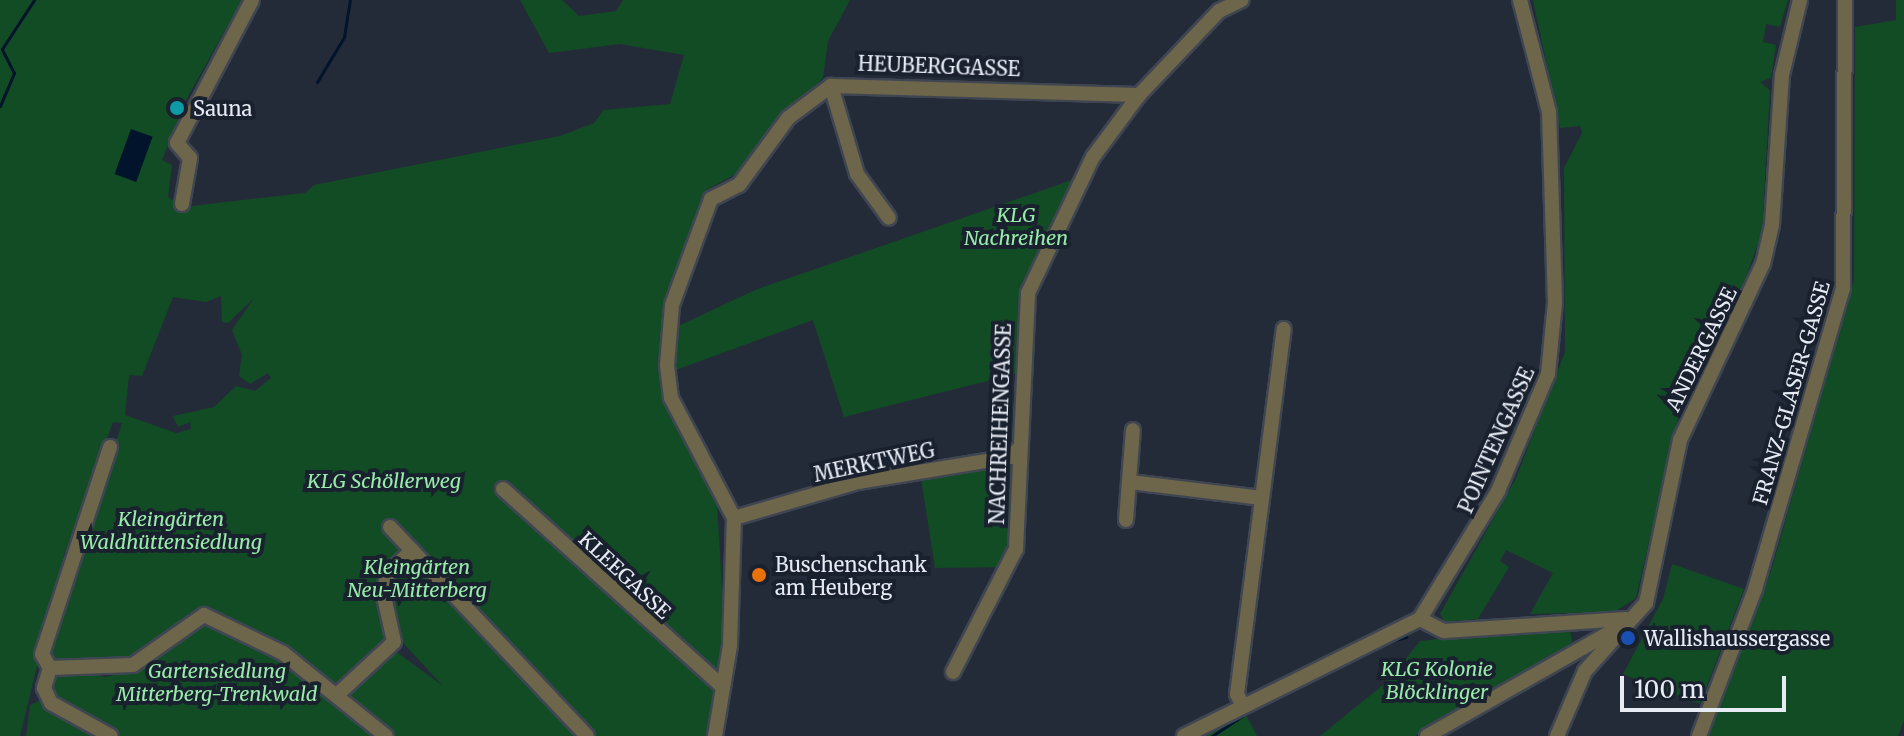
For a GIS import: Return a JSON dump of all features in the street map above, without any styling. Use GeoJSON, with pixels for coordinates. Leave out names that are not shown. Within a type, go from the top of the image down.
{"type":"FeatureCollection","features":[{"type":"Feature","properties":{"kind":"street"},"geometry":{"type":"LineString","coordinates":[[182,204],[190,158],[177,143],[252,0]]}},
{"type":"Feature","properties":{"kind":"street"},"geometry":{"type":"LineString","coordinates":[[1139,95],[1219,11],[1242,0]]}},
{"type":"Feature","properties":{"kind":"street","name":"POINTENGASSE"},"geometry":{"type":"LineString","coordinates":[[1420,619],[1491,506],[1550,363],[1557,245],[1551,137],[1520,0]]}},
{"type":"Feature","properties":{"kind":"street","name":"ANDERGASSE"},"geometry":{"type":"LineString","coordinates":[[1557,736],[1585,671],[1633,618],[1650,593],[1688,418],[1763,264],[1772,225],[1782,75],[1800,0]]}},
{"type":"Feature","properties":{"kind":"street","name":"FRANZ-GLASER-GASSE"},"geometry":{"type":"LineString","coordinates":[[1699,736],[1755,589],[1845,281],[1845,0]]}},
{"type":"Feature","properties":{"kind":"street"},"geometry":{"type":"LineString","coordinates":[[831,86],[857,174],[889,218]]}},
{"type":"Feature","properties":{"kind":"street","name":"HEUBERGGASSE"},"geometry":{"type":"LineString","coordinates":[[734,518],[671,398],[672,305],[711,199],[739,185],[788,118],[831,86],[1139,95]]}},
{"type":"Feature","properties":{"kind":"street","name":"NACHREIHENGASSE"},"geometry":{"type":"LineString","coordinates":[[953,672],[1013,558],[1028,293],[1093,157],[1139,95]]}},
{"type":"Feature","properties":{"kind":"street"},"geometry":{"type":"LineString","coordinates":[[1242,704],[1237,694],[1284,329]]}},
{"type":"Feature","properties":{"kind":"street"},"geometry":{"type":"LineString","coordinates":[[1126,520],[1133,430]]}},
{"type":"Feature","properties":{"kind":"street"},"geometry":{"type":"LineString","coordinates":[[110,447],[42,654],[50,668],[44,688],[51,703],[111,736]]}},
{"type":"Feature","properties":{"kind":"street","name":"MERKTWEG"},"geometry":{"type":"LineString","coordinates":[[734,518],[858,482],[1011,457],[1020,447]]}},
{"type":"Feature","properties":{"kind":"street"},"geometry":{"type":"LineString","coordinates":[[1130,482],[1262,498]]}},
{"type":"Feature","properties":{"kind":"street","name":"KLEEGASSE"},"geometry":{"type":"LineString","coordinates":[[503,489],[723,687]]}},
{"type":"Feature","properties":{"kind":"street"},"geometry":{"type":"LineString","coordinates":[[715,736],[723,687],[734,518]]}},
{"type":"Feature","properties":{"kind":"street"},"geometry":{"type":"LineString","coordinates":[[390,527],[587,736]]}},
{"type":"Feature","properties":{"kind":"street"},"geometry":{"type":"LineString","coordinates":[[338,694],[394,642],[383,592],[388,574],[412,550]]}},
{"type":"Feature","properties":{"kind":"street"},"geometry":{"type":"LineString","coordinates":[[50,668],[133,665],[204,615],[283,653],[338,694],[386,736]]}},
{"type":"Feature","properties":{"kind":"street"},"geometry":{"type":"LineString","coordinates":[[1184,736],[1242,704],[1420,619],[1444,631],[1633,618]]}},
{"type":"Feature","properties":{"kind":"street"},"geometry":{"type":"LineString","coordinates":[[1427,736],[1633,618]]}},
{"type":"Feature","properties":{"kind":"green space"},"geometry":{"type":"Polygon","coordinates":[[[0,0],[242,0],[187,98],[162,160],[172,165],[168,197],[183,207],[305,193],[314,185],[560,136],[594,123],[604,110],[670,104],[684,55],[620,44],[549,53],[520,0],[562,0],[579,16],[616,11],[623,0],[850,0],[828,41],[823,78],[764,137],[749,167],[706,190],[661,329],[662,367],[716,488],[725,636],[711,736],[26,736],[30,705],[50,696],[48,680],[64,669],[105,677],[139,670],[202,622],[246,637],[370,717],[347,691],[391,648],[443,686],[394,633],[338,687],[302,659],[202,611],[125,660],[47,659],[122,423],[113,422],[64,555],[20,736],[0,736],[0,0]],[[221,296],[206,302],[173,297],[142,376],[129,375],[125,415],[176,433],[191,429],[190,422],[178,427],[173,416],[214,407],[236,386],[255,391],[271,378],[268,373],[250,384],[239,376],[242,355],[232,330],[254,298],[228,323],[222,322],[221,296]]]}},
{"type":"Feature","properties":{"kind":"green space"},"geometry":{"type":"Polygon","coordinates":[[[1533,0],[1788,0],[1780,27],[1766,24],[1763,42],[1776,45],[1771,78],[1760,82],[1770,90],[1762,233],[1735,307],[1722,315],[1728,320],[1679,414],[1636,598],[1614,612],[1530,614],[1553,573],[1506,550],[1500,561],[1509,567],[1478,619],[1445,622],[1440,614],[1516,478],[1565,352],[1564,168],[1582,133],[1580,126],[1560,128],[1533,0]]]}},
{"type":"Feature","properties":{"kind":"green space"},"geometry":{"type":"Polygon","coordinates":[[[1896,0],[1904,0],[1904,720],[1898,736],[1709,736],[1771,571],[1854,280],[1855,27],[1896,20],[1896,0]]]}},
{"type":"Feature","properties":{"kind":"green space","name":"KLG Nachreihen"},"geometry":{"type":"Polygon","coordinates":[[[1075,179],[1019,303],[1015,374],[844,417],[813,320],[673,371],[672,329],[755,290],[1075,179]]]}},
{"type":"Feature","properties":{"kind":"green space"},"geometry":{"type":"Polygon","coordinates":[[[1015,464],[1005,567],[935,568],[921,478],[1015,464]]]}},
{"type":"Feature","properties":{"kind":"green space"},"geometry":{"type":"Polygon","coordinates":[[[1672,564],[1744,589],[1700,704],[1623,674],[1663,599],[1672,564]]]}},
{"type":"Feature","properties":{"kind":"green space","name":"KLG Kolonie Blöcklinger"},"geometry":{"type":"Polygon","coordinates":[[[1552,627],[1570,629],[1572,643],[1415,736],[1320,736],[1388,681],[1420,641],[1552,627]]]}},
{"type":"Feature","properties":{"kind":"green space"},"geometry":{"type":"Polygon","coordinates":[[[1245,713],[1257,736],[1202,736],[1245,713]]]}},
{"type":"Feature","properties":{"kind":"water"},"geometry":{"type":"Polygon","coordinates":[[[131,129],[153,137],[136,182],[115,174],[131,129]]]}},
{"type":"Feature","properties":{"kind":"waterway"},"geometry":{"type":"LineString","coordinates":[[0,106],[14,73],[2,49],[34,0]]}},
{"type":"Feature","properties":{"kind":"waterway"},"geometry":{"type":"LineString","coordinates":[[317,82],[344,37],[350,0]]}},
{"type":"Feature","properties":{"kind":"waterway"},"geometry":{"type":"LineString","coordinates":[[1391,641],[1406,637]]}},
{"type":"Feature","properties":{"kind":"waterway"},"geometry":{"type":"LineString","coordinates":[[1269,701],[1374,650]]}},
{"type":"Feature","properties":{"kind":"waterway"},"geometry":{"type":"LineString","coordinates":[[1212,736],[1248,712]]}},
{"type":"Feature","properties":{"kind":"place","name":"Sauna"},"geometry":{"type":"Point","coordinates":[177,108]}},
{"type":"Feature","properties":{"kind":"place","name":"Buschenschank am Heuberg"},"geometry":{"type":"Point","coordinates":[759,575]}},
{"type":"Feature","properties":{"kind":"place","name":"Wallishaussergasse"},"geometry":{"type":"Point","coordinates":[1628,638]}},
{"type":"Feature","properties":{"kind":"park label","name":"KLG Schöllerweg"},"geometry":{"type":"Point","coordinates":[384,480]}},
{"type":"Feature","properties":{"kind":"park label","name":"Kleingärten Waldhüttensiedlung"},"geometry":{"type":"Point","coordinates":[171,530]}},
{"type":"Feature","properties":{"kind":"park label","name":"Kleingärten Neu-Mitterberg"},"geometry":{"type":"Point","coordinates":[417,578]}},
{"type":"Feature","properties":{"kind":"park label","name":"Gartensiedlung Mitterberg-Trenkwald"},"geometry":{"type":"Point","coordinates":[217,682]}}]}
